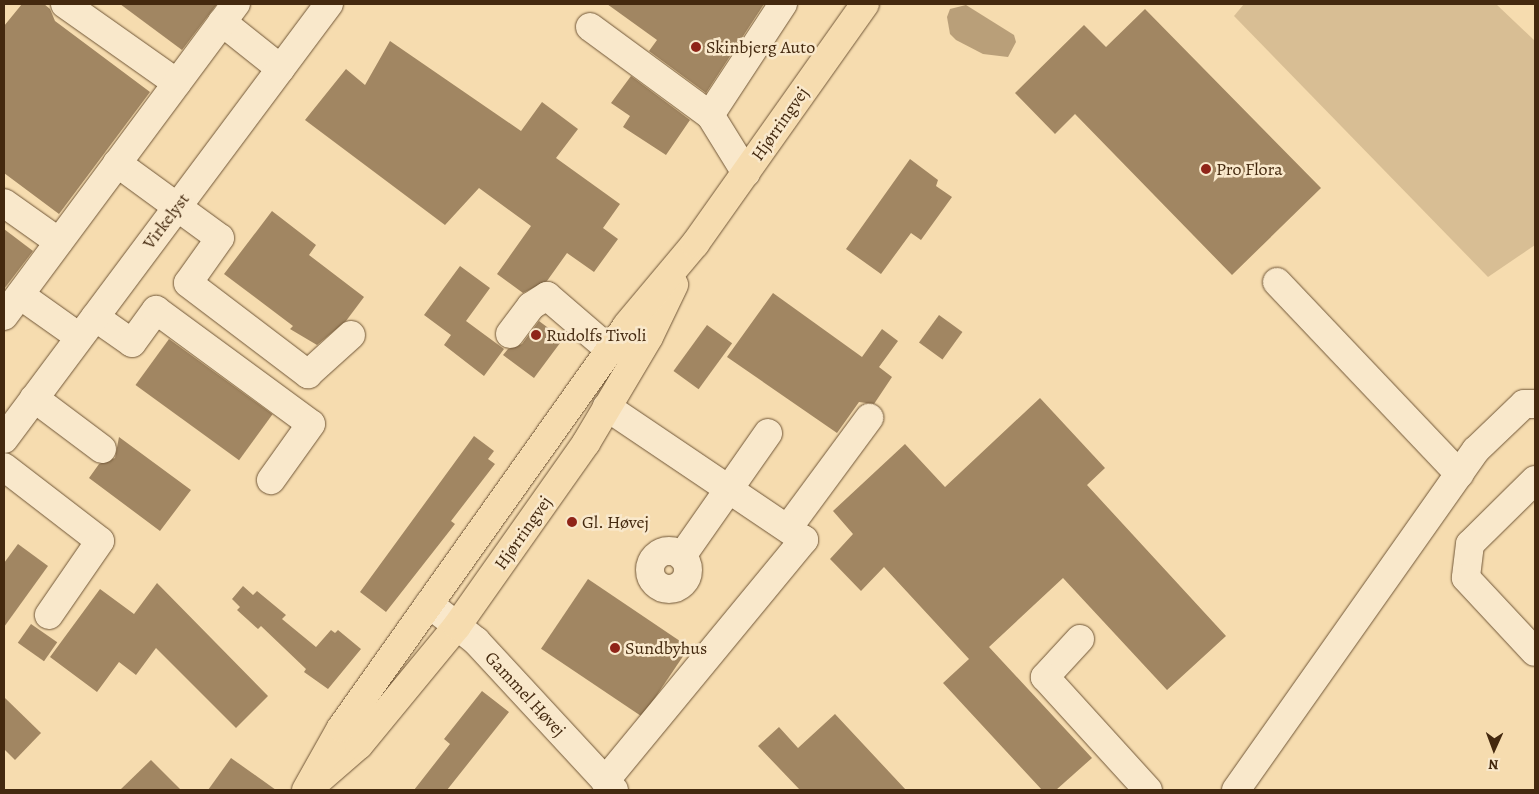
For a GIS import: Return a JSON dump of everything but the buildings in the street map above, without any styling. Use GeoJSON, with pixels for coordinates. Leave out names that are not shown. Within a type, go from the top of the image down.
{"type":"FeatureCollection","features":[{"type":"Feature","properties":{"kind":"main road","name":"Hjørringvej"},"geometry":{"type":"LineString","coordinates":[[306,790],[341,728],[429,604],[610,350],[695,244],[865,4]]}},
{"type":"Feature","properties":{"kind":"main road","name":"Hjørringvej"},"geometry":{"type":"LineString","coordinates":[[306,790],[359,744],[457,626],[552,492],[607,407],[648,337],[695,244]]}},
{"type":"Feature","properties":{"kind":"street"},"geometry":{"type":"LineString","coordinates":[[65,4],[177,83]]}},
{"type":"Feature","properties":{"kind":"street","name":"Virkelyst"},"geometry":{"type":"LineString","coordinates":[[4,439],[329,4]]}},
{"type":"Feature","properties":{"kind":"street"},"geometry":{"type":"LineString","coordinates":[[710,115],[783,4]]}},
{"type":"Feature","properties":{"kind":"street"},"geometry":{"type":"LineString","coordinates":[[4,316],[229,13],[281,69]]}},
{"type":"Feature","properties":{"kind":"street"},"geometry":{"type":"LineString","coordinates":[[590,27],[710,115],[746,173]]}},
{"type":"Feature","properties":{"kind":"street"},"geometry":{"type":"LineString","coordinates":[[118,163],[178,205],[220,238],[188,283],[308,374],[351,335]]}},
{"type":"Feature","properties":{"kind":"street"},"geometry":{"type":"LineString","coordinates":[[4,203],[59,242]]}},
{"type":"Feature","properties":{"kind":"street"},"geometry":{"type":"LineString","coordinates":[[1277,282],[1459,474]]}},
{"type":"Feature","properties":{"kind":"street"},"geometry":{"type":"LineString","coordinates":[[20,295],[87,327],[132,343],[156,310],[311,424],[271,480]]}},
{"type":"Feature","properties":{"kind":"street"},"geometry":{"type":"LineString","coordinates":[[510,334],[531,306],[547,296],[610,350]]}},
{"type":"Feature","properties":{"kind":"street"},"geometry":{"type":"LineString","coordinates":[[34,398],[102,449]]}},
{"type":"Feature","properties":{"kind":"street"},"geometry":{"type":"LineString","coordinates":[[1236,790],[1476,450],[1524,404],[1535,404]]}},
{"type":"Feature","properties":{"kind":"street"},"geometry":{"type":"LineString","coordinates":[[607,407],[804,540],[609,786]]}},
{"type":"Feature","properties":{"kind":"street"},"geometry":{"type":"LineString","coordinates":[[788,528],[869,418]]}},
{"type":"Feature","properties":{"kind":"street"},"geometry":{"type":"LineString","coordinates":[[682,556],[768,433]]}},
{"type":"Feature","properties":{"kind":"street"},"geometry":{"type":"LineString","coordinates":[[4,467],[100,541],[49,615]]}},
{"type":"Feature","properties":{"kind":"street"},"geometry":{"type":"LineString","coordinates":[[1535,480],[1470,544],[1466,578],[1535,652]]}},
{"type":"Feature","properties":{"kind":"street","name":"Gammel Høvej"},"geometry":{"type":"LineString","coordinates":[[429,604],[476,641],[609,786]]}},
{"type":"Feature","properties":{"kind":"street"},"geometry":{"type":"LineString","coordinates":[[1080,639],[1045,677],[1148,790]]}},
{"type":"Feature","properties":{"kind":"shaded area"},"geometry":{"type":"Polygon","coordinates":[[[1244,4],[1496,4],[1535,41],[1535,245],[1488,277],[1234,16],[1244,4]]]}},
{"type":"Feature","properties":{"kind":"shaded area"},"geometry":{"type":"Polygon","coordinates":[[[966,5],[1014,35],[1016,42],[1008,57],[983,54],[956,40],[950,34],[947,17],[950,9],[966,5]]]}},
{"type":"Feature","properties":{"kind":"place","name":"Skinbjerg Auto"},"geometry":{"type":"Point","coordinates":[696,47]}},
{"type":"Feature","properties":{"kind":"place","name":"Pro Flora"},"geometry":{"type":"Point","coordinates":[1206,169]}},
{"type":"Feature","properties":{"kind":"place","name":"Rudolfs Tivoli"},"geometry":{"type":"Point","coordinates":[536,335]}},
{"type":"Feature","properties":{"kind":"place","name":"Gl. Høvej"},"geometry":{"type":"Point","coordinates":[572,522]}},
{"type":"Feature","properties":{"kind":"place","name":"Sundbyhus"},"geometry":{"type":"Point","coordinates":[615,648]}}]}
